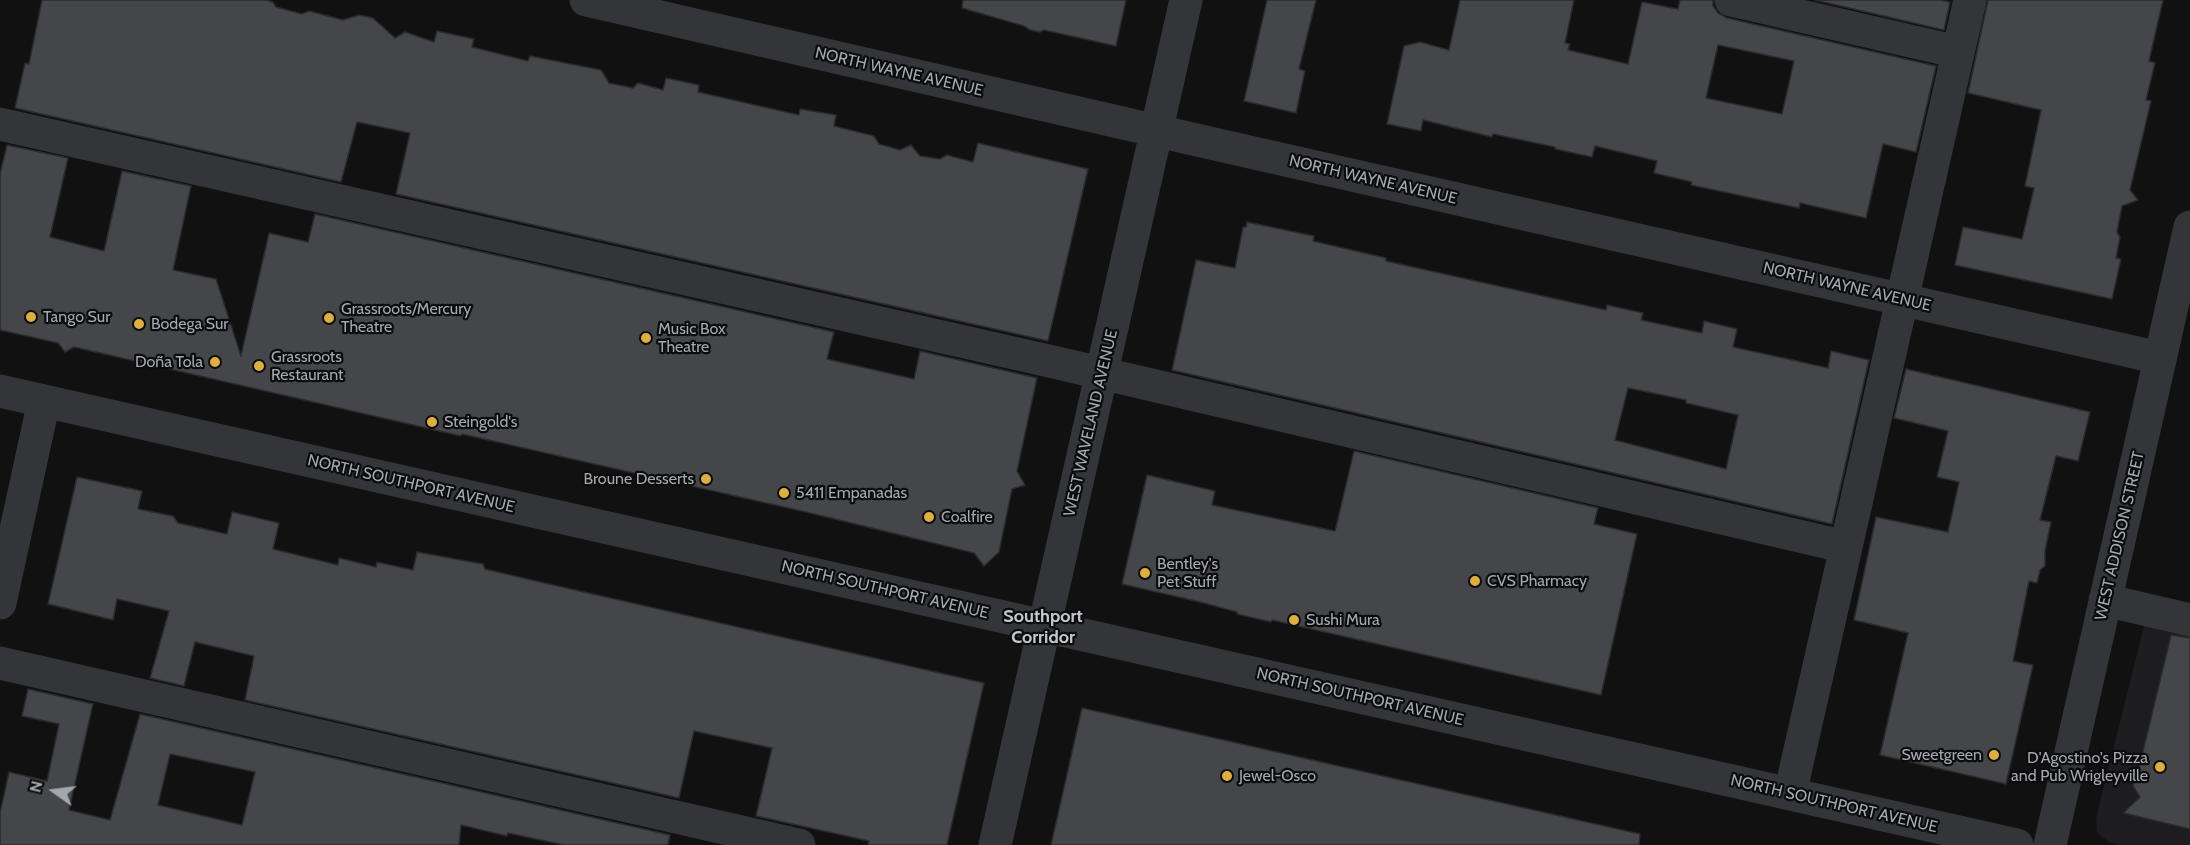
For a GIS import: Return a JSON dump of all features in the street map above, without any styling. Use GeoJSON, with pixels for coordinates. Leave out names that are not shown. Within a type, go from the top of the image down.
{"type":"FeatureCollection","features":[{"type":"Feature","properties":{"kind":"street","name":"NORTH WAYNE AVENUE"},"geometry":{"type":"LineString","coordinates":[[586,0],[2160,358]]}},
{"type":"Feature","properties":{"kind":"street","name":"WEST WAVELAND AVENUE"},"geometry":{"type":"LineString","coordinates":[[995,845],[1186,0]]}},
{"type":"Feature","properties":{"kind":"street"},"geometry":{"type":"LineString","coordinates":[[1731,0],[1958,52]]}},
{"type":"Feature","properties":{"kind":"street"},"geometry":{"type":"LineString","coordinates":[[1790,794],[1970,0]]}},
{"type":"Feature","properties":{"kind":"street"},"geometry":{"type":"LineString","coordinates":[[0,124],[1102,373],[1846,547]]}},
{"type":"Feature","properties":{"kind":"street","name":"WEST ADDISON STREET"},"geometry":{"type":"LineString","coordinates":[[2050,845],[2190,227]]}},
{"type":"Feature","properties":{"kind":"street","name":"NORTH SOUTHPORT AVENUE"},"geometry":{"type":"LineString","coordinates":[[0,391],[2017,845]]}},
{"type":"Feature","properties":{"kind":"street"},"geometry":{"type":"LineString","coordinates":[[0,603],[44,401]]}},
{"type":"Feature","properties":{"kind":"street"},"geometry":{"type":"LineString","coordinates":[[2105,600],[2190,620]]}},
{"type":"Feature","properties":{"kind":"street"},"geometry":{"type":"LineString","coordinates":[[0,663],[800,845]]}},
{"type":"Feature","properties":{"kind":"shaded area"},"geometry":{"type":"Polygon","coordinates":[[[2148,610],[2190,619],[2190,845],[2120,845],[2110,843],[2097,833],[2096,818],[2148,610]]]}},
{"type":"Feature","properties":{"kind":"building"},"geometry":{"type":"Polygon","coordinates":[[[42,0],[266,0],[273,2],[276,7],[302,14],[309,11],[343,20],[359,15],[373,18],[395,38],[405,32],[434,42],[437,31],[474,39],[472,47],[528,61],[530,56],[601,70],[609,83],[633,88],[638,83],[663,90],[666,78],[699,85],[698,92],[799,115],[800,109],[836,115],[834,126],[874,136],[879,144],[900,150],[911,145],[920,156],[940,159],[947,155],[973,162],[978,143],[1088,169],[1048,341],[396,194],[410,133],[357,122],[341,182],[15,108],[25,63],[29,64],[42,0]]]}},
{"type":"Feature","properties":{"kind":"building"},"geometry":{"type":"Polygon","coordinates":[[[963,0],[1126,0],[1116,46],[1044,30],[1040,32],[1030,30],[1024,26],[962,8],[963,0]]]}},
{"type":"Feature","properties":{"kind":"building"},"geometry":{"type":"Polygon","coordinates":[[[1267,0],[1316,0],[1299,69],[1305,71],[1296,113],[1244,101],[1267,0]]]}},
{"type":"Feature","properties":{"kind":"building"},"geometry":{"type":"Polygon","coordinates":[[[1460,0],[1574,0],[1565,43],[1570,44],[1568,50],[1628,64],[1642,2],[1678,9],[1680,0],[1713,0],[1713,6],[1718,13],[1727,18],[1936,66],[1916,152],[1883,144],[1866,218],[1800,203],[1799,208],[1691,185],[1692,182],[1654,173],[1657,161],[1595,146],[1592,157],[1555,149],[1555,147],[1493,134],[1492,137],[1423,120],[1421,131],[1387,124],[1404,46],[1420,42],[1449,50],[1460,0]],[[1718,45],[1706,98],[1782,114],[1794,61],[1718,45]]]}},
{"type":"Feature","properties":{"kind":"building"},"geometry":{"type":"Polygon","coordinates":[[[1815,0],[1940,0],[1950,2],[1944,30],[1815,0]]]}},
{"type":"Feature","properties":{"kind":"building"},"geometry":{"type":"Polygon","coordinates":[[[1988,0],[2163,0],[2149,61],[2155,63],[2146,100],[2151,101],[2130,190],[2138,200],[2122,206],[2117,232],[2120,237],[2116,258],[2121,259],[2112,299],[1955,265],[1963,227],[2022,239],[2034,188],[2025,186],[2041,110],[1968,93],[1988,0]]]}},
{"type":"Feature","properties":{"kind":"building"},"geometry":{"type":"Polygon","coordinates":[[[7,145],[68,158],[50,237],[104,251],[122,171],[191,186],[173,270],[216,279],[241,356],[269,233],[308,242],[315,214],[834,332],[827,359],[914,379],[920,351],[1037,378],[1017,471],[1025,485],[1012,489],[999,552],[984,566],[974,553],[806,512],[74,347],[65,352],[58,343],[0,330],[0,174],[7,145]]]}},
{"type":"Feature","properties":{"kind":"building"},"geometry":{"type":"Polygon","coordinates":[[[1247,222],[1314,236],[1313,241],[1386,258],[1386,261],[1606,310],[1607,305],[1643,313],[1641,320],[1702,333],[1704,321],[1737,329],[1733,347],[1828,368],[1831,351],[1869,360],[1832,524],[1172,370],[1196,260],[1235,268],[1243,227],[1246,227],[1247,222]],[[1628,388],[1615,440],[1726,469],[1738,415],[1686,403],[1686,400],[1628,388]]]}},
{"type":"Feature","properties":{"kind":"building"},"geometry":{"type":"Polygon","coordinates":[[[1906,369],[2090,412],[2078,461],[2056,456],[2040,520],[2051,522],[2045,551],[2045,566],[2040,570],[2037,583],[2029,581],[2013,661],[2033,665],[2006,784],[1880,755],[1908,633],[1854,620],[1876,517],[1948,532],[1959,482],[1937,477],[1948,431],[1894,418],[1906,369]]]}},
{"type":"Feature","properties":{"kind":"building","name":"CVS Pharmacy"},"geometry":{"type":"Polygon","coordinates":[[[1354,451],[1598,508],[1594,524],[1637,534],[1601,695],[1272,620],[1271,622],[1200,602],[1122,584],[1147,475],[1215,491],[1212,505],[1335,531],[1354,451]]]}},
{"type":"Feature","properties":{"kind":"building"},"geometry":{"type":"Polygon","coordinates":[[[77,477],[142,491],[138,509],[173,516],[178,523],[227,534],[232,512],[279,523],[273,549],[338,565],[339,558],[376,567],[377,562],[413,570],[417,552],[483,564],[485,569],[984,683],[947,845],[868,845],[869,841],[756,816],[772,748],[694,731],[679,798],[245,700],[254,656],[195,642],[184,686],[150,678],[169,611],[117,599],[113,620],[48,604],[77,477]]]}},
{"type":"Feature","properties":{"kind":"building"},"geometry":{"type":"Polygon","coordinates":[[[2171,635],[2190,638],[2190,829],[2123,813],[2140,797],[2133,786],[2135,775],[2138,772],[2171,635]]]}},
{"type":"Feature","properties":{"kind":"building"},"geometry":{"type":"Polygon","coordinates":[[[28,689],[93,704],[69,810],[110,820],[140,714],[670,835],[668,845],[564,845],[508,833],[507,836],[461,825],[459,845],[0,845],[0,813],[9,772],[47,781],[59,724],[22,716],[28,689]],[[170,754],[158,805],[242,825],[255,772],[170,754]]]}},
{"type":"Feature","properties":{"kind":"building","name":"Jewel-Osco"},"geometry":{"type":"Polygon","coordinates":[[[1082,708],[1640,834],[1639,845],[1051,845],[1082,708]]]}},
{"type":"Feature","properties":{"kind":"place","name":"Tango Sur"},"geometry":{"type":"Point","coordinates":[31,317]}},
{"type":"Feature","properties":{"kind":"place","name":"Grassroots/Mercury Theatre"},"geometry":{"type":"Point","coordinates":[329,318]}},
{"type":"Feature","properties":{"kind":"place","name":"Bodega Sur"},"geometry":{"type":"Point","coordinates":[139,324]}},
{"type":"Feature","properties":{"kind":"place","name":"Music Box Theatre"},"geometry":{"type":"Point","coordinates":[646,338]}},
{"type":"Feature","properties":{"kind":"place","name":"Doña Tola"},"geometry":{"type":"Point","coordinates":[215,362]}},
{"type":"Feature","properties":{"kind":"place","name":"Grassroots Restaurant"},"geometry":{"type":"Point","coordinates":[259,366]}},
{"type":"Feature","properties":{"kind":"place","name":"Steingold's"},"geometry":{"type":"Point","coordinates":[432,422]}},
{"type":"Feature","properties":{"kind":"place","name":"Broune Desserts"},"geometry":{"type":"Point","coordinates":[706,479]}},
{"type":"Feature","properties":{"kind":"place","name":"5411 Empanadas"},"geometry":{"type":"Point","coordinates":[784,493]}},
{"type":"Feature","properties":{"kind":"place","name":"Coalfire"},"geometry":{"type":"Point","coordinates":[929,517]}},
{"type":"Feature","properties":{"kind":"place","name":"Bentley's Pet Stuff"},"geometry":{"type":"Point","coordinates":[1145,573]}},
{"type":"Feature","properties":{"kind":"place","name":"CVS Pharmacy"},"geometry":{"type":"Point","coordinates":[1475,581]}},
{"type":"Feature","properties":{"kind":"place","name":"Sushi Mura"},"geometry":{"type":"Point","coordinates":[1294,620]}},
{"type":"Feature","properties":{"kind":"place","name":"Sweetgreen"},"geometry":{"type":"Point","coordinates":[1994,755]}},
{"type":"Feature","properties":{"kind":"place","name":"D'Agostino's Pizza and Pub Wrigleyville"},"geometry":{"type":"Point","coordinates":[2160,767]}},
{"type":"Feature","properties":{"kind":"place","name":"Jewel-Osco"},"geometry":{"type":"Point","coordinates":[1227,776]}},
{"type":"Feature","properties":{"kind":"district","name":"Southport Corridor"},"geometry":{"type":"Point","coordinates":[1043,627]}}]}
